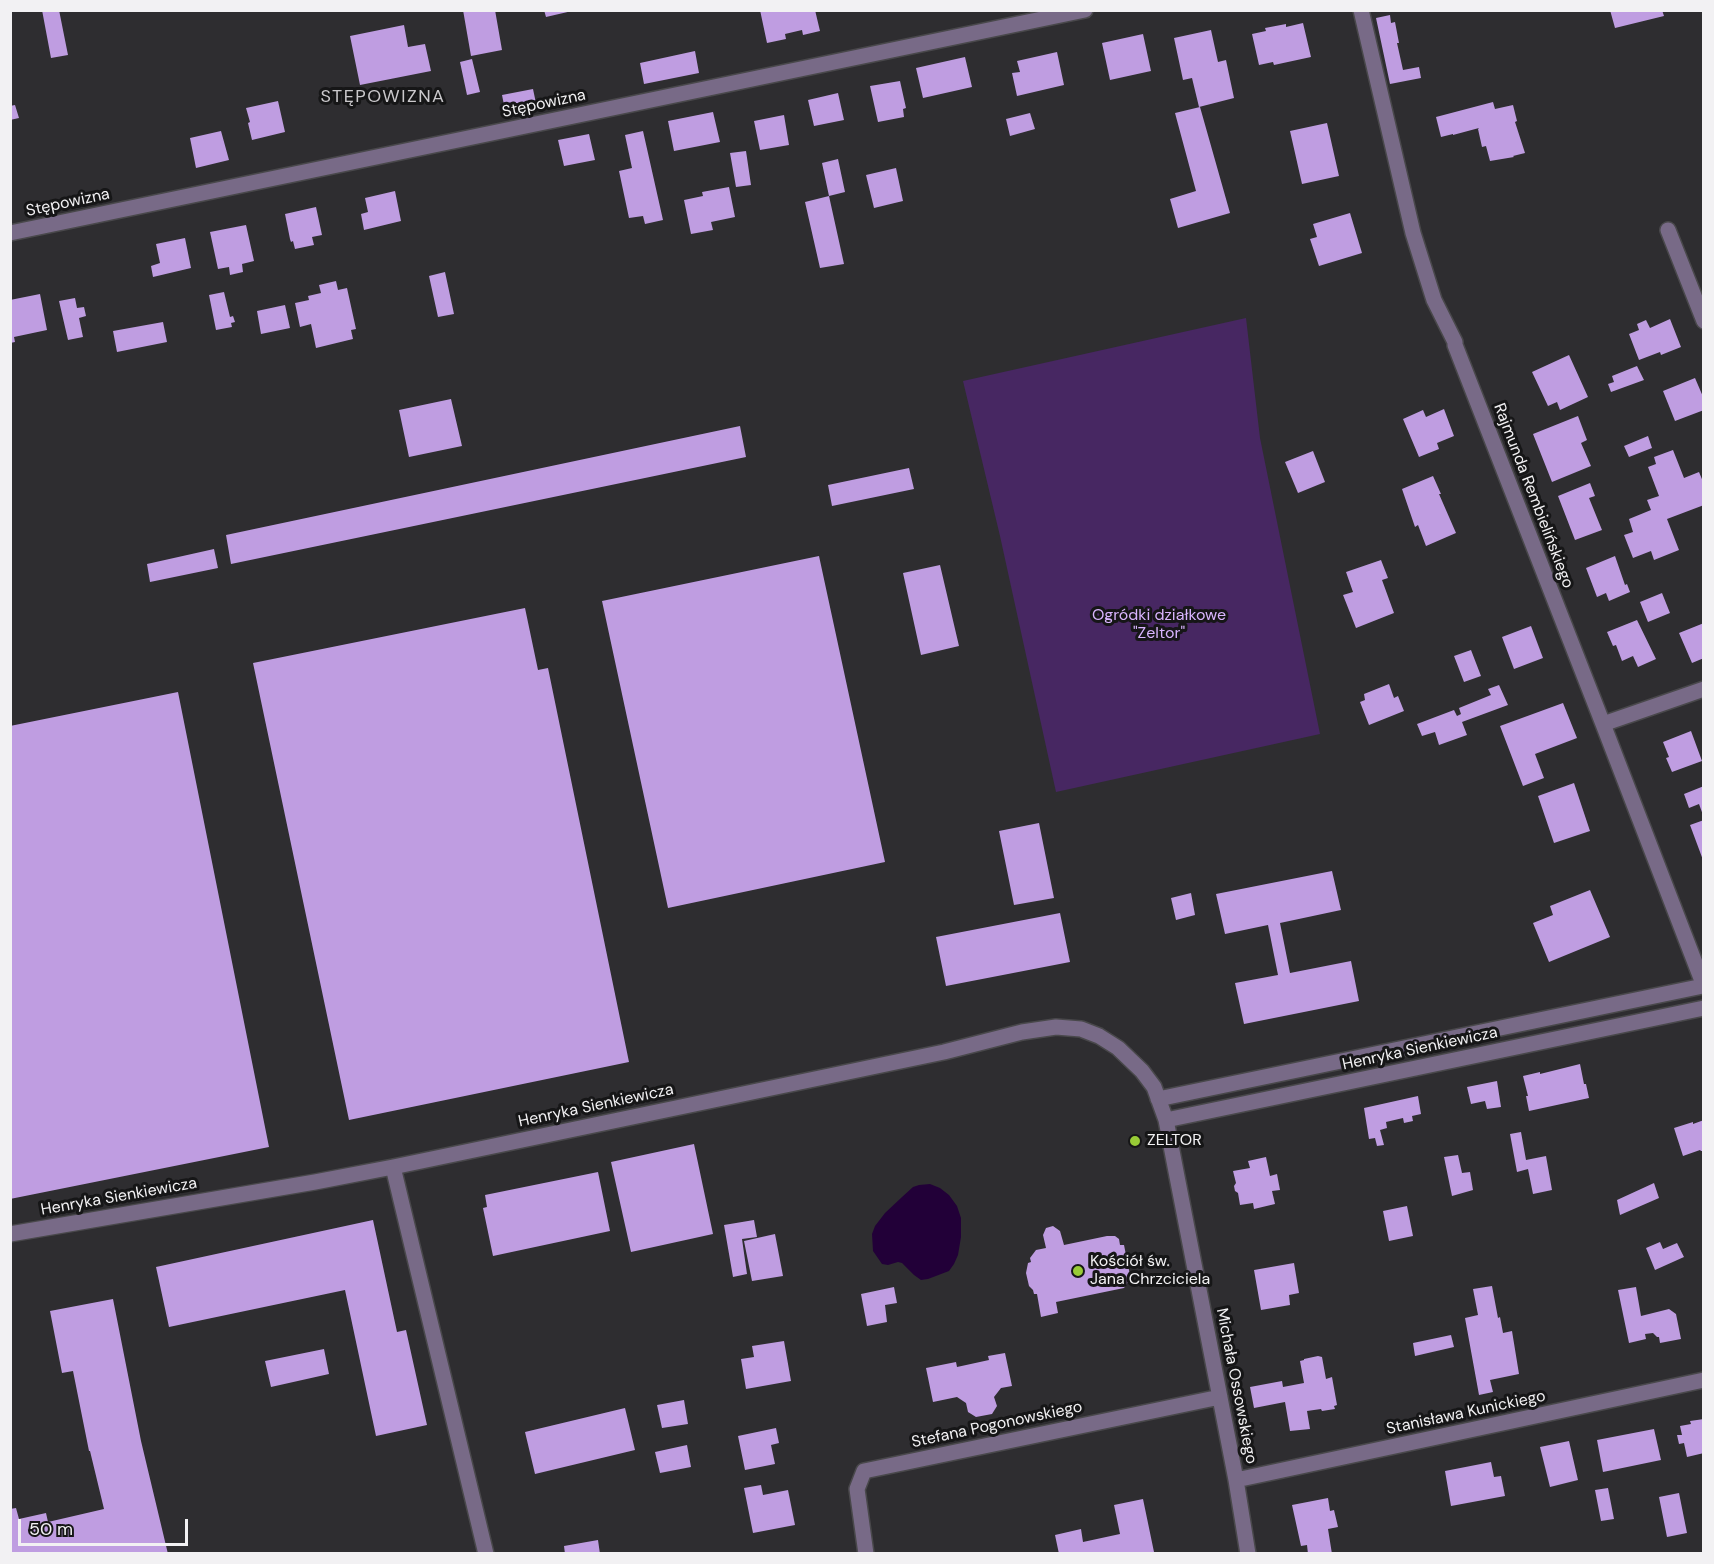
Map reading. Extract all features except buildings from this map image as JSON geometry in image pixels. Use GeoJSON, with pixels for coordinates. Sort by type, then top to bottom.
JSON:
{"type":"FeatureCollection","features":[{"type":"Feature","properties":{"kind":"street","name":"Stępowizna"},"geometry":{"type":"LineString","coordinates":[[10,233],[1085,10]]}},
{"type":"Feature","properties":{"kind":"street","name":"Rajmunda Rembielińskiego"},"geometry":{"type":"LineString","coordinates":[[1361,10],[1413,233],[1434,300],[1455,342],[1703,986]]}},
{"type":"Feature","properties":{"kind":"street"},"geometry":{"type":"LineString","coordinates":[[1668,230],[1704,321]]}},
{"type":"Feature","properties":{"kind":"street"},"geometry":{"type":"LineString","coordinates":[[1604,724],[1704,688]]}},
{"type":"Feature","properties":{"kind":"street","name":"Henryka Sienkiewicza"},"geometry":{"type":"LineString","coordinates":[[1158,1099],[1703,986]]}},
{"type":"Feature","properties":{"kind":"street","name":"Henryka Sienkiewicza"},"geometry":{"type":"LineString","coordinates":[[10,1234],[393,1167],[945,1052],[1022,1032],[1056,1027],[1081,1029],[1099,1036],[1118,1048],[1142,1071],[1154,1087],[1166,1120],[1704,1008]]}},
{"type":"Feature","properties":{"kind":"street","name":"Michała Ossowskiego"},"geometry":{"type":"LineString","coordinates":[[1166,1120],[1236,1480],[1248,1554]]}},
{"type":"Feature","properties":{"kind":"street"},"geometry":{"type":"LineString","coordinates":[[393,1167],[486,1554]]}},
{"type":"Feature","properties":{"kind":"street","name":"Stanisława Kunickiego"},"geometry":{"type":"LineString","coordinates":[[1236,1480],[1704,1380]]}},
{"type":"Feature","properties":{"kind":"street","name":"Stefana Pogonowskiego"},"geometry":{"type":"LineString","coordinates":[[866,1554],[857,1489],[864,1471],[1220,1397]]}},
{"type":"Feature","properties":{"kind":"green space","name":"Ogródki działkowe \"Zeltor\""},"geometry":{"type":"Polygon","coordinates":[[[1246,318],[1260,438],[1320,734],[1056,792],[1000,536],[963,381],[1246,318]]]}},
{"type":"Feature","properties":{"kind":"shaded area"},"geometry":{"type":"Polygon","coordinates":[[[930,1184],[949,1195],[957,1206],[961,1218],[961,1237],[958,1255],[949,1271],[921,1280],[902,1263],[882,1264],[873,1251],[872,1234],[885,1213],[913,1187],[930,1184]]]}},
{"type":"Feature","properties":{"kind":"place","name":"ZELTOR"},"geometry":{"type":"Point","coordinates":[1135,1141]}},
{"type":"Feature","properties":{"kind":"place","name":"Kościół św. Jana Chrzciciela"},"geometry":{"type":"Point","coordinates":[1078,1271]}},
{"type":"Feature","properties":{"kind":"district","name":"STĘPOWIZNA"},"geometry":{"type":"Point","coordinates":[383,97]}}]}
